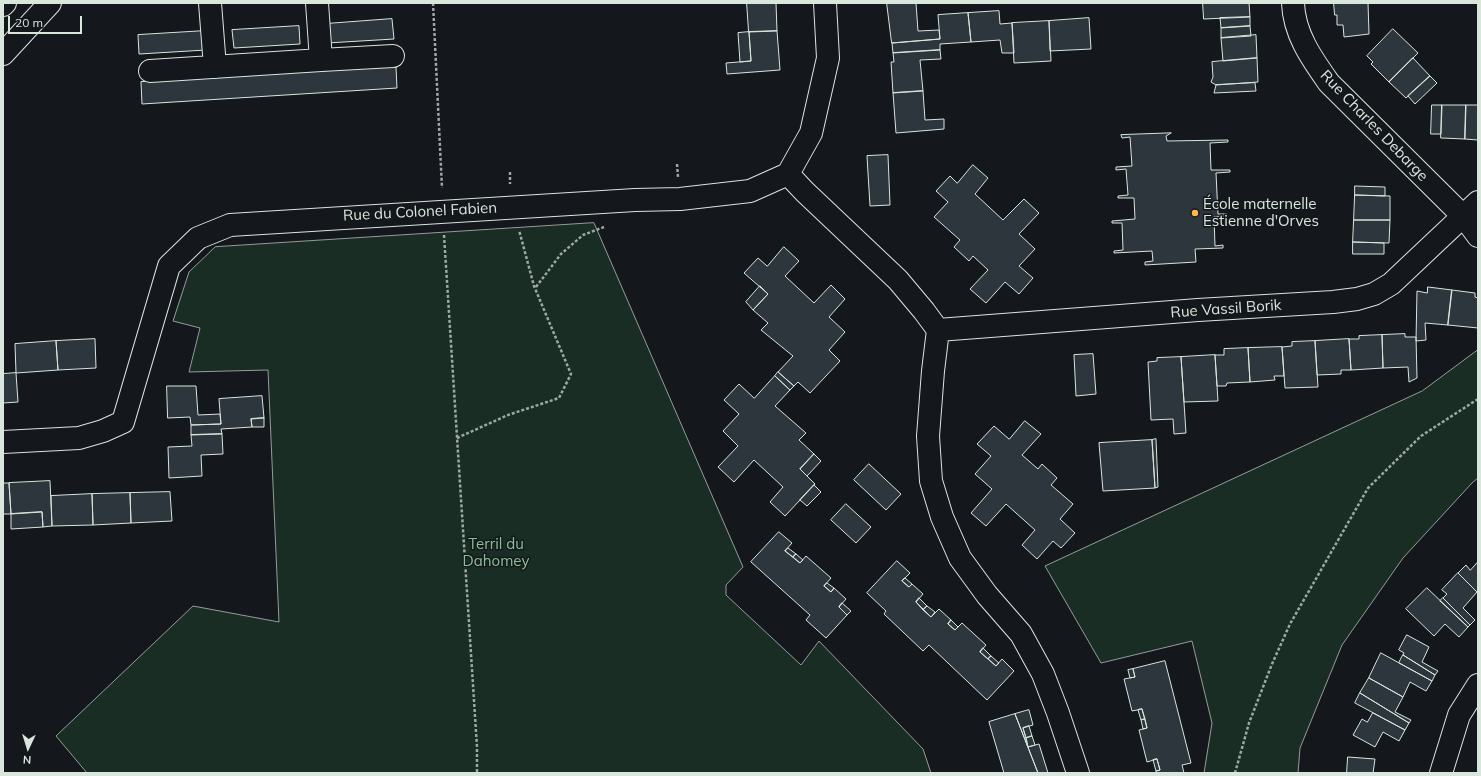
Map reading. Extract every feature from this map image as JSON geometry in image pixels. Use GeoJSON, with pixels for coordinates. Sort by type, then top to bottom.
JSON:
{"type":"FeatureCollection","features":[{"type":"Feature","properties":{"kind":"street"},"geometry":{"type":"LineString","coordinates":[[3,54],[50,3]]}},
{"type":"Feature","properties":{"kind":"street"},"geometry":{"type":"LineString","coordinates":[[210,3],[214,67]]}},
{"type":"Feature","properties":{"kind":"street"},"geometry":{"type":"LineString","coordinates":[[317,3],[321,60]]}},
{"type":"Feature","properties":{"kind":"street"},"geometry":{"type":"LineString","coordinates":[[825,3],[828,58],[811,133],[788,174],[898,280],[938,330],[928,436],[931,481],[942,517],[960,558],[987,595],[1021,634],[1043,674],[1078,773]]}},
{"type":"Feature","properties":{"kind":"street","name":"Rue Charles Debarge"},"geometry":{"type":"LineString","coordinates":[[1292,3],[1301,40],[1329,83],[1471,209],[1478,236]]}},
{"type":"Feature","properties":{"kind":"street"},"geometry":{"type":"LineString","coordinates":[[150,71],[393,56]]}},
{"type":"Feature","properties":{"kind":"street","name":"Rue du Colonel Fabien"},"geometry":{"type":"LineString","coordinates":[[3,442],[79,438],[103,431],[123,422],[169,266],[198,238],[230,225],[443,211],[688,198],[750,191],[788,174]]}},
{"type":"Feature","properties":{"kind":"street","name":"Rue Vassil Borik"},"geometry":{"type":"LineString","coordinates":[[938,330],[1333,302],[1357,299],[1374,294],[1391,284],[1471,209]]}},
{"type":"Feature","properties":{"kind":"street"},"geometry":{"type":"LineString","coordinates":[[1441,773],[1459,715],[1478,685]]}},
{"type":"Feature","properties":{"kind":"path"},"geometry":{"type":"LineString","coordinates":[[433,3],[443,211],[477,747],[477,773]]}},
{"type":"Feature","properties":{"kind":"path"},"geometry":{"type":"LineString","coordinates":[[457,438],[508,415],[559,398],[571,374],[535,288],[512,207]]}},
{"type":"Feature","properties":{"kind":"path"},"geometry":{"type":"LineString","coordinates":[[535,288],[561,254],[583,235],[605,227]]}},
{"type":"Feature","properties":{"kind":"path"},"geometry":{"type":"LineString","coordinates":[[1235,773],[1249,723],[1272,664],[1290,624],[1368,488],[1421,436],[1478,399]]}},
{"type":"Feature","properties":{"kind":"green space","name":"Terril du Dahomey"},"geometry":{"type":"Polygon","coordinates":[[[594,223],[743,567],[726,585],[726,595],[801,665],[819,641],[923,749],[931,773],[87,773],[56,736],[193,606],[279,622],[268,370],[189,372],[200,328],[173,321],[189,272],[215,247],[594,223]]]}},
{"type":"Feature","properties":{"kind":"green space"},"geometry":{"type":"Polygon","coordinates":[[[1478,350],[1478,478],[1403,558],[1342,645],[1300,748],[1298,773],[1204,773],[1212,723],[1192,641],[1101,663],[1045,566],[1422,391],[1478,350]]]}},
{"type":"Feature","properties":{"kind":"building"},"geometry":{"type":"Polygon","coordinates":[[[747,3],[776,3],[777,31],[749,32],[747,3]]]}},
{"type":"Feature","properties":{"kind":"building"},"geometry":{"type":"Polygon","coordinates":[[[887,3],[916,3],[918,31],[939,30],[940,39],[892,43],[887,3]]]}},
{"type":"Feature","properties":{"kind":"building"},"geometry":{"type":"Polygon","coordinates":[[[1203,3],[1249,3],[1250,17],[1204,19],[1203,3]]]}},
{"type":"Feature","properties":{"kind":"building"},"geometry":{"type":"Polygon","coordinates":[[[1334,3],[1368,3],[1369,34],[1344,37],[1343,25],[1337,25],[1337,15],[1335,15],[1334,3]]]}},
{"type":"Feature","properties":{"kind":"building"},"geometry":{"type":"Polygon","coordinates":[[[999,11],[1000,24],[1012,23],[1014,53],[1002,53],[1000,40],[971,42],[968,13],[999,11]]]}},
{"type":"Feature","properties":{"kind":"building"},"geometry":{"type":"Polygon","coordinates":[[[968,13],[971,42],[940,44],[940,50],[893,53],[892,43],[940,39],[938,15],[968,13]]]}},
{"type":"Feature","properties":{"kind":"building"},"geometry":{"type":"Polygon","coordinates":[[[1250,17],[1250,26],[1221,28],[1220,18],[1250,17]]]}},
{"type":"Feature","properties":{"kind":"building"},"geometry":{"type":"Polygon","coordinates":[[[1089,18],[1091,49],[1050,51],[1049,21],[1089,18]]]}},
{"type":"Feature","properties":{"kind":"building"},"geometry":{"type":"Polygon","coordinates":[[[392,19],[394,39],[327,43],[325,24],[392,19]]]}},
{"type":"Feature","properties":{"kind":"building"},"geometry":{"type":"Polygon","coordinates":[[[1049,21],[1051,61],[1014,63],[1012,23],[1049,21]]]}},
{"type":"Feature","properties":{"kind":"building"},"geometry":{"type":"Polygon","coordinates":[[[299,26],[300,44],[234,48],[232,30],[299,26]]]}},
{"type":"Feature","properties":{"kind":"building"},"geometry":{"type":"Polygon","coordinates":[[[1250,26],[1251,36],[1221,38],[1221,28],[1250,26]]]}},
{"type":"Feature","properties":{"kind":"building"},"geometry":{"type":"Polygon","coordinates":[[[1393,29],[1418,53],[1389,82],[1371,64],[1373,62],[1367,56],[1393,29]]]}},
{"type":"Feature","properties":{"kind":"building"},"geometry":{"type":"Polygon","coordinates":[[[205,31],[206,50],[139,54],[138,35],[205,31]]]}},
{"type":"Feature","properties":{"kind":"building"},"geometry":{"type":"Polygon","coordinates":[[[777,31],[780,70],[727,74],[726,63],[751,61],[749,32],[777,31]]]}},
{"type":"Feature","properties":{"kind":"building"},"geometry":{"type":"Polygon","coordinates":[[[749,32],[751,61],[740,62],[738,33],[749,32]]]}},
{"type":"Feature","properties":{"kind":"building"},"geometry":{"type":"Polygon","coordinates":[[[1256,35],[1257,58],[1223,61],[1221,38],[1256,35]]]}},
{"type":"Feature","properties":{"kind":"building"},"geometry":{"type":"Polygon","coordinates":[[[940,50],[941,59],[920,60],[923,91],[893,93],[891,62],[894,62],[893,53],[940,50]]]}},
{"type":"Feature","properties":{"kind":"building"},"geometry":{"type":"Polygon","coordinates":[[[1257,58],[1258,82],[1216,85],[1211,82],[1213,77],[1212,62],[1257,58]]]}},
{"type":"Feature","properties":{"kind":"building"},"geometry":{"type":"Polygon","coordinates":[[[1413,58],[1430,76],[1406,98],[1389,82],[1413,58]]]}},
{"type":"Feature","properties":{"kind":"building"},"geometry":{"type":"Polygon","coordinates":[[[396,67],[397,88],[142,104],[141,82],[396,67]]]}},
{"type":"Feature","properties":{"kind":"building"},"geometry":{"type":"Polygon","coordinates":[[[1430,76],[1437,83],[1415,104],[1408,96],[1430,76]]]}},
{"type":"Feature","properties":{"kind":"building"},"geometry":{"type":"Polygon","coordinates":[[[1255,83],[1256,91],[1214,93],[1216,85],[1255,83]]]}},
{"type":"Feature","properties":{"kind":"building"},"geometry":{"type":"Polygon","coordinates":[[[923,91],[925,120],[944,119],[944,129],[896,133],[893,93],[923,91]]]}},
{"type":"Feature","properties":{"kind":"building"},"geometry":{"type":"Polygon","coordinates":[[[1432,105],[1442,105],[1441,134],[1431,134],[1432,105]]]}},
{"type":"Feature","properties":{"kind":"building"},"geometry":{"type":"Polygon","coordinates":[[[1442,105],[1466,105],[1465,139],[1441,138],[1442,105]]]}},
{"type":"Feature","properties":{"kind":"building"},"geometry":{"type":"Polygon","coordinates":[[[1466,105],[1478,105],[1478,140],[1465,139],[1466,105]]]}},
{"type":"Feature","properties":{"kind":"building"},"geometry":{"type":"Polygon","coordinates":[[[1171,133],[1166,136],[1167,141],[1228,140],[1228,142],[1210,143],[1211,170],[1230,170],[1230,172],[1216,173],[1218,214],[1227,214],[1227,216],[1214,217],[1215,246],[1223,245],[1223,248],[1195,249],[1196,262],[1145,265],[1145,262],[1153,261],[1152,251],[1114,253],[1114,251],[1123,250],[1122,223],[1112,223],[1112,221],[1135,219],[1134,198],[1118,198],[1118,196],[1128,195],[1126,169],[1116,170],[1116,167],[1132,166],[1130,137],[1122,138],[1121,135],[1171,133]]]}},
{"type":"Feature","properties":{"kind":"building"},"geometry":{"type":"Polygon","coordinates":[[[888,155],[890,205],[870,206],[867,156],[888,155]]]}},
{"type":"Feature","properties":{"kind":"building"},"geometry":{"type":"Polygon","coordinates":[[[973,165],[988,178],[975,194],[1003,220],[1024,199],[1039,213],[1019,234],[1035,249],[1019,266],[1033,278],[1019,294],[1005,282],[986,303],[970,289],[988,270],[973,256],[969,261],[954,247],[960,240],[934,217],[948,202],[936,191],[950,176],[957,183],[973,165]]]}},
{"type":"Feature","properties":{"kind":"building"},"geometry":{"type":"Polygon","coordinates":[[[1355,186],[1385,187],[1385,196],[1355,195],[1355,186]]]}},
{"type":"Feature","properties":{"kind":"building"},"geometry":{"type":"Polygon","coordinates":[[[1355,195],[1390,196],[1390,220],[1354,220],[1355,195]]]}},
{"type":"Feature","properties":{"kind":"building"},"geometry":{"type":"Polygon","coordinates":[[[1354,220],[1390,220],[1389,243],[1353,242],[1354,220]]]}},
{"type":"Feature","properties":{"kind":"building"},"geometry":{"type":"Polygon","coordinates":[[[1353,242],[1384,243],[1384,254],[1353,254],[1353,242]]]}},
{"type":"Feature","properties":{"kind":"building"},"geometry":{"type":"Polygon","coordinates":[[[784,247],[799,261],[785,276],[814,303],[831,285],[845,299],[829,317],[845,332],[829,350],[840,361],[810,393],[798,382],[794,386],[778,372],[793,356],[761,330],[768,323],[753,310],[768,294],[744,273],[758,258],[767,266],[784,247]]]}},
{"type":"Feature","properties":{"kind":"building"},"geometry":{"type":"Polygon","coordinates":[[[760,286],[768,294],[753,310],[746,302],[760,286]]]}},
{"type":"Feature","properties":{"kind":"building"},"geometry":{"type":"Polygon","coordinates":[[[1428,287],[1452,290],[1448,325],[1425,323],[1426,340],[1416,341],[1417,291],[1427,293],[1428,287]]]}},
{"type":"Feature","properties":{"kind":"building"},"geometry":{"type":"Polygon","coordinates":[[[1452,290],[1475,293],[1475,297],[1478,298],[1478,328],[1448,325],[1452,290]]]}},
{"type":"Feature","properties":{"kind":"building"},"geometry":{"type":"Polygon","coordinates":[[[1405,334],[1405,337],[1416,337],[1417,378],[1409,382],[1408,367],[1383,368],[1382,335],[1405,334]]]}},
{"type":"Feature","properties":{"kind":"building"},"geometry":{"type":"Polygon","coordinates":[[[1382,335],[1383,368],[1351,370],[1349,339],[1359,339],[1359,336],[1382,335]]]}},
{"type":"Feature","properties":{"kind":"building"},"geometry":{"type":"Polygon","coordinates":[[[95,339],[96,368],[58,370],[56,341],[95,339]]]}},
{"type":"Feature","properties":{"kind":"building"},"geometry":{"type":"Polygon","coordinates":[[[1349,339],[1351,370],[1341,370],[1341,374],[1317,375],[1315,341],[1349,339]]]}},
{"type":"Feature","properties":{"kind":"building"},"geometry":{"type":"Polygon","coordinates":[[[56,341],[58,370],[16,373],[15,344],[56,341]]]}},
{"type":"Feature","properties":{"kind":"building"},"geometry":{"type":"Polygon","coordinates":[[[1315,341],[1318,387],[1285,388],[1282,347],[1292,346],[1292,342],[1315,341]]]}},
{"type":"Feature","properties":{"kind":"building"},"geometry":{"type":"Polygon","coordinates":[[[1282,347],[1284,376],[1274,376],[1275,380],[1250,382],[1248,348],[1282,347]]]}},
{"type":"Feature","properties":{"kind":"building"},"geometry":{"type":"Polygon","coordinates":[[[1248,348],[1250,382],[1227,383],[1226,386],[1217,386],[1215,355],[1224,355],[1224,349],[1248,348]]]}},
{"type":"Feature","properties":{"kind":"building"},"geometry":{"type":"Polygon","coordinates":[[[1093,354],[1096,394],[1076,396],[1074,355],[1093,354]]]}},
{"type":"Feature","properties":{"kind":"building"},"geometry":{"type":"Polygon","coordinates":[[[1215,355],[1218,401],[1184,402],[1181,357],[1215,355]]]}},
{"type":"Feature","properties":{"kind":"building"},"geometry":{"type":"Polygon","coordinates":[[[1181,357],[1186,433],[1174,434],[1173,419],[1151,420],[1148,362],[1157,361],[1157,358],[1181,357]]]}},
{"type":"Feature","properties":{"kind":"building"},"geometry":{"type":"Polygon","coordinates":[[[778,372],[794,386],[790,390],[775,376],[778,372]]]}},
{"type":"Feature","properties":{"kind":"building"},"geometry":{"type":"Polygon","coordinates":[[[16,373],[18,402],[3,403],[3,374],[16,373]]]}},
{"type":"Feature","properties":{"kind":"building"},"geometry":{"type":"Polygon","coordinates":[[[775,376],[790,390],[775,406],[806,433],[799,440],[814,454],[800,469],[815,484],[785,516],[770,502],[783,487],[754,460],[734,482],[718,467],[738,446],[723,431],[739,414],[724,400],[739,384],[754,398],[775,376]]]}},
{"type":"Feature","properties":{"kind":"building"},"geometry":{"type":"Polygon","coordinates":[[[167,386],[196,386],[198,415],[220,414],[221,424],[191,425],[190,417],[168,418],[167,386]]]}},
{"type":"Feature","properties":{"kind":"building"},"geometry":{"type":"Polygon","coordinates":[[[262,396],[264,418],[251,419],[252,427],[221,429],[222,434],[191,435],[191,425],[221,424],[219,399],[262,396]]]}},
{"type":"Feature","properties":{"kind":"building"},"geometry":{"type":"Polygon","coordinates":[[[264,418],[264,427],[252,427],[251,419],[264,418]]]}},
{"type":"Feature","properties":{"kind":"building"},"geometry":{"type":"Polygon","coordinates":[[[1025,421],[1041,434],[1022,455],[1038,469],[1042,464],[1057,478],[1051,485],[1073,504],[1060,519],[1075,533],[1061,548],[1053,541],[1037,559],[1022,545],[1035,530],[1006,504],[986,526],[971,513],[992,489],[975,474],[991,456],[977,444],[994,426],[1009,439],[1025,421]]]}},
{"type":"Feature","properties":{"kind":"building"},"geometry":{"type":"Polygon","coordinates":[[[222,434],[223,454],[201,455],[202,476],[169,478],[168,447],[192,446],[191,435],[222,434]]]}},
{"type":"Feature","properties":{"kind":"building"},"geometry":{"type":"Polygon","coordinates":[[[1156,439],[1158,487],[1155,488],[1152,440],[1156,439]]]}},
{"type":"Feature","properties":{"kind":"building"},"geometry":{"type":"Polygon","coordinates":[[[1152,440],[1155,488],[1103,491],[1099,443],[1152,440]]]}},
{"type":"Feature","properties":{"kind":"building"},"geometry":{"type":"Polygon","coordinates":[[[814,454],[821,461],[807,476],[800,469],[814,454]]]}},
{"type":"Feature","properties":{"kind":"building"},"geometry":{"type":"Polygon","coordinates":[[[869,464],[901,494],[886,510],[854,480],[869,464]]]}},
{"type":"Feature","properties":{"kind":"building"},"geometry":{"type":"Polygon","coordinates":[[[50,481],[52,526],[43,527],[42,512],[11,514],[9,483],[50,481]]]}},
{"type":"Feature","properties":{"kind":"building"},"geometry":{"type":"Polygon","coordinates":[[[3,483],[9,483],[11,514],[3,514],[3,483]]]}},
{"type":"Feature","properties":{"kind":"building"},"geometry":{"type":"Polygon","coordinates":[[[814,485],[821,492],[807,506],[800,500],[814,485]]]}},
{"type":"Feature","properties":{"kind":"building"},"geometry":{"type":"Polygon","coordinates":[[[170,492],[172,521],[131,523],[130,493],[170,492]]]}},
{"type":"Feature","properties":{"kind":"building"},"geometry":{"type":"Polygon","coordinates":[[[130,493],[131,523],[93,525],[92,494],[130,493]]]}},
{"type":"Feature","properties":{"kind":"building"},"geometry":{"type":"Polygon","coordinates":[[[92,494],[93,525],[52,526],[51,496],[92,494]]]}},
{"type":"Feature","properties":{"kind":"building"},"geometry":{"type":"Polygon","coordinates":[[[846,504],[871,527],[856,543],[831,520],[846,504]]]}},
{"type":"Feature","properties":{"kind":"building"},"geometry":{"type":"Polygon","coordinates":[[[42,512],[43,527],[11,529],[11,514],[42,512]]]}},
{"type":"Feature","properties":{"kind":"building"},"geometry":{"type":"Polygon","coordinates":[[[779,532],[792,543],[785,551],[800,563],[806,556],[831,578],[824,586],[831,592],[834,588],[846,599],[839,607],[847,615],[826,638],[806,620],[810,615],[751,562],[779,532]]]}},
{"type":"Feature","properties":{"kind":"building"},"geometry":{"type":"Polygon","coordinates":[[[788,548],[796,554],[793,557],[785,551],[788,548]]]}},
{"type":"Feature","properties":{"kind":"building"},"geometry":{"type":"Polygon","coordinates":[[[796,554],[803,560],[800,563],[793,557],[796,554]]]}},
{"type":"Feature","properties":{"kind":"building"},"geometry":{"type":"Polygon","coordinates":[[[897,561],[910,573],[902,581],[909,587],[912,584],[923,594],[916,602],[931,617],[939,609],[951,620],[948,624],[955,630],[962,623],[986,645],[980,652],[996,666],[1002,659],[1014,671],[987,700],[929,645],[923,651],[884,614],[886,611],[867,593],[897,561]]]}},
{"type":"Feature","properties":{"kind":"building"},"geometry":{"type":"Polygon","coordinates":[[[1478,562],[1477,592],[1458,573],[1466,565],[1470,570],[1478,562]]]}},
{"type":"Feature","properties":{"kind":"building"},"geometry":{"type":"Polygon","coordinates":[[[1458,573],[1477,592],[1463,608],[1475,620],[1470,625],[1443,598],[1447,594],[1442,590],[1458,573]]]}},
{"type":"Feature","properties":{"kind":"building"},"geometry":{"type":"Polygon","coordinates":[[[905,578],[912,584],[909,587],[902,581],[905,578]]]}},
{"type":"Feature","properties":{"kind":"building"},"geometry":{"type":"Polygon","coordinates":[[[827,583],[834,588],[831,592],[824,586],[827,583]]]}},
{"type":"Feature","properties":{"kind":"building"},"geometry":{"type":"Polygon","coordinates":[[[1427,588],[1468,627],[1459,637],[1445,624],[1434,636],[1406,609],[1427,588]]]}},
{"type":"Feature","properties":{"kind":"building"},"geometry":{"type":"Polygon","coordinates":[[[919,598],[927,606],[923,610],[916,602],[919,598]]]}},
{"type":"Feature","properties":{"kind":"building"},"geometry":{"type":"Polygon","coordinates":[[[1443,598],[1470,625],[1468,627],[1440,601],[1443,598]]]}},
{"type":"Feature","properties":{"kind":"building"},"geometry":{"type":"Polygon","coordinates":[[[842,603],[851,611],[847,615],[839,607],[842,603]]]}},
{"type":"Feature","properties":{"kind":"building"},"geometry":{"type":"Polygon","coordinates":[[[927,606],[935,612],[931,617],[923,610],[927,606]]]}},
{"type":"Feature","properties":{"kind":"building"},"geometry":{"type":"Polygon","coordinates":[[[951,620],[958,627],[955,630],[948,624],[951,620]]]}},
{"type":"Feature","properties":{"kind":"building"},"geometry":{"type":"Polygon","coordinates":[[[1407,635],[1429,647],[1422,662],[1438,671],[1435,675],[1403,655],[1404,653],[1399,650],[1407,635]]]}},
{"type":"Feature","properties":{"kind":"building"},"geometry":{"type":"Polygon","coordinates":[[[983,648],[991,656],[988,659],[980,652],[983,648]]]}},
{"type":"Feature","properties":{"kind":"building"},"geometry":{"type":"Polygon","coordinates":[[[1381,653],[1432,681],[1426,691],[1410,682],[1403,697],[1369,678],[1381,653]]]}},
{"type":"Feature","properties":{"kind":"building"},"geometry":{"type":"Polygon","coordinates":[[[1403,655],[1435,675],[1432,681],[1399,663],[1403,655]]]}},
{"type":"Feature","properties":{"kind":"building"},"geometry":{"type":"Polygon","coordinates":[[[991,656],[999,663],[996,666],[988,659],[991,656]]]}},
{"type":"Feature","properties":{"kind":"building"},"geometry":{"type":"Polygon","coordinates":[[[1165,661],[1191,763],[1182,765],[1184,773],[1156,773],[1156,771],[1160,770],[1157,759],[1147,762],[1139,730],[1147,728],[1142,709],[1132,711],[1124,679],[1135,677],[1133,669],[1165,661]]]}},
{"type":"Feature","properties":{"kind":"building"},"geometry":{"type":"Polygon","coordinates":[[[1133,669],[1135,677],[1130,678],[1128,670],[1133,669]]]}},
{"type":"Feature","properties":{"kind":"building"},"geometry":{"type":"Polygon","coordinates":[[[1369,678],[1403,697],[1395,712],[1411,720],[1409,723],[1360,693],[1369,678]]]}},
{"type":"Feature","properties":{"kind":"building"},"geometry":{"type":"Polygon","coordinates":[[[1360,693],[1409,723],[1405,730],[1355,703],[1360,693]]]}},
{"type":"Feature","properties":{"kind":"building"},"geometry":{"type":"Polygon","coordinates":[[[1142,709],[1145,719],[1141,720],[1138,710],[1142,709]]]}},
{"type":"Feature","properties":{"kind":"building"},"geometry":{"type":"Polygon","coordinates":[[[1029,710],[1033,725],[1023,728],[1028,747],[1039,744],[1048,773],[1038,773],[1015,714],[1029,710]]]}},
{"type":"Feature","properties":{"kind":"building"},"geometry":{"type":"Polygon","coordinates":[[[1373,713],[1405,730],[1399,741],[1383,732],[1375,747],[1353,735],[1362,719],[1367,722],[1373,713]]]}},
{"type":"Feature","properties":{"kind":"building"},"geometry":{"type":"Polygon","coordinates":[[[1015,714],[1038,773],[1004,773],[989,722],[1015,714]]]}},
{"type":"Feature","properties":{"kind":"building"},"geometry":{"type":"Polygon","coordinates":[[[1145,719],[1147,728],[1143,729],[1141,720],[1145,719]]]}},
{"type":"Feature","properties":{"kind":"building"},"geometry":{"type":"Polygon","coordinates":[[[1029,726],[1032,736],[1026,738],[1023,728],[1029,726]]]}},
{"type":"Feature","properties":{"kind":"building"},"geometry":{"type":"Polygon","coordinates":[[[1032,736],[1035,745],[1028,747],[1026,738],[1032,736]]]}},
{"type":"Feature","properties":{"kind":"building"},"geometry":{"type":"Polygon","coordinates":[[[1348,757],[1375,759],[1373,773],[1347,773],[1348,757]]]}},
{"type":"Feature","properties":{"kind":"building"},"geometry":{"type":"Polygon","coordinates":[[[1157,759],[1160,770],[1156,771],[1153,760],[1157,759]]]}},
{"type":"Feature","properties":{"kind":"place","name":"École maternelle Estienne d'Orves"},"geometry":{"type":"Point","coordinates":[1195,213]}}]}
